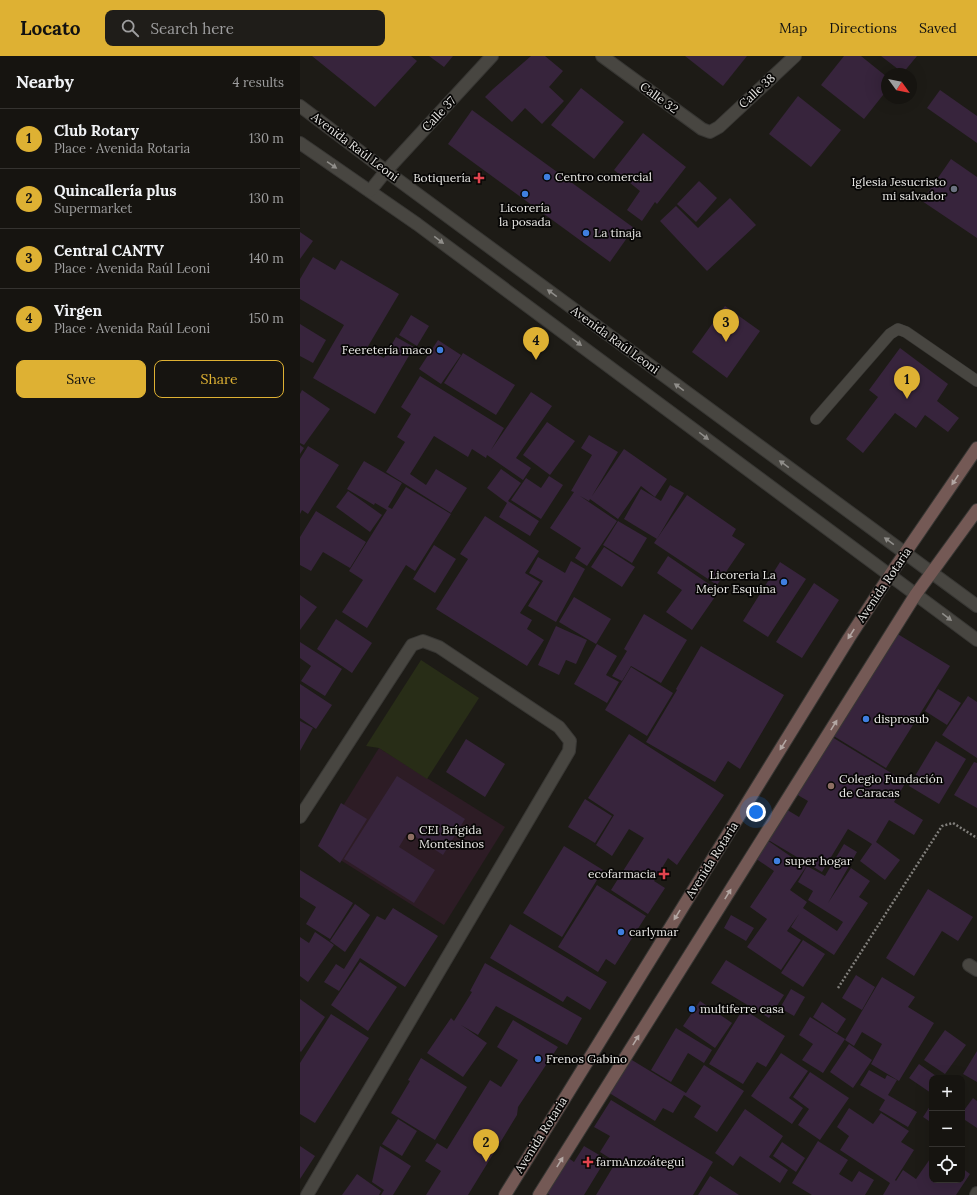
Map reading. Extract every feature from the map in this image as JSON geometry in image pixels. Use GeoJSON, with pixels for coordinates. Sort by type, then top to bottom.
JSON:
{"type":"FeatureCollection","features":[{"type":"Feature","properties":{"kind":"street","name":"Calle 37"},"geometry":{"type":"LineString","coordinates":[[370,191],[386,171],[492,56]]}},
{"type":"Feature","properties":{"kind":"street","name":"Calle 32"},"geometry":{"type":"LineString","coordinates":[[602,56],[702,129],[710,132],[719,127]]}},
{"type":"Feature","properties":{"kind":"street","name":"Calle 38"},"geometry":{"type":"LineString","coordinates":[[719,127],[795,56]]}},
{"type":"Feature","properties":{"kind":"street","name":"Avenida Raúl Leoni"},"geometry":{"type":"LineString","coordinates":[[300,106],[977,606]]}},
{"type":"Feature","properties":{"kind":"street","name":"Avenida Raúl Leoni"},"geometry":{"type":"LineString","coordinates":[[300,143],[430,233],[977,640]]}},
{"type":"Feature","properties":{"kind":"street","name":"Avenida Rotaria"},"geometry":{"type":"LineString","coordinates":[[504,1195],[849,638],[977,448]]}},
{"type":"Feature","properties":{"kind":"street"},"geometry":{"type":"LineString","coordinates":[[539,1195],[916,594],[977,510]]}},
{"type":"Feature","properties":{"kind":"street"},"geometry":{"type":"LineString","coordinates":[[300,817],[412,645],[423,640],[439,647],[559,727],[570,741],[569,751],[307,1195]]}},
{"type":"Feature","properties":{"kind":"lane"},"geometry":{"type":"LineString","coordinates":[[816,419],[890,334],[898,329],[906,332],[977,381]]}},
{"type":"Feature","properties":{"kind":"path"},"geometry":{"type":"LineString","coordinates":[[838,988],[942,826],[953,823],[977,838]]}},
{"type":"Feature","properties":{"kind":"shaded area","name":"CEI Brígida Montesinos"},"geometry":{"type":"Polygon","coordinates":[[[379,748],[505,827],[444,925],[318,846],[379,748]]]}},
{"type":"Feature","properties":{"kind":"green space"},"geometry":{"type":"Polygon","coordinates":[[[421,660],[479,698],[427,779],[379,748],[366,746],[421,660]]]}},
{"type":"Feature","properties":{"kind":"building"},"geometry":{"type":"Polygon","coordinates":[[[312,56],[411,56],[417,61],[375,107],[312,56]]]}},
{"type":"Feature","properties":{"kind":"building"},"geometry":{"type":"Polygon","coordinates":[[[429,56],[453,56],[444,67],[429,56]]]}},
{"type":"Feature","properties":{"kind":"building"},"geometry":{"type":"Polygon","coordinates":[[[531,56],[545,56],[563,71],[549,87],[564,101],[542,124],[525,108],[512,122],[485,97],[531,56]]]}},
{"type":"Feature","properties":{"kind":"building"},"geometry":{"type":"Polygon","coordinates":[[[685,56],[747,56],[723,86],[685,56]]]}},
{"type":"Feature","properties":{"kind":"building"},"geometry":{"type":"Polygon","coordinates":[[[844,56],[861,56],[881,72],[881,98],[864,119],[821,85],[844,56]]]}},
{"type":"Feature","properties":{"kind":"building"},"geometry":{"type":"Polygon","coordinates":[[[881,56],[917,56],[907,68],[897,68],[881,56]]]}},
{"type":"Feature","properties":{"kind":"building"},"geometry":{"type":"Polygon","coordinates":[[[581,88],[624,122],[594,159],[551,125],[581,88]]]}},
{"type":"Feature","properties":{"kind":"building"},"geometry":{"type":"Polygon","coordinates":[[[940,90],[977,116],[977,143],[927,108],[940,90]]]}},
{"type":"Feature","properties":{"kind":"building"},"geometry":{"type":"Polygon","coordinates":[[[798,96],[841,130],[811,167],[769,134],[798,96]]]}},
{"type":"Feature","properties":{"kind":"building"},"geometry":{"type":"Polygon","coordinates":[[[472,110],[634,228],[610,262],[448,144],[472,110]]]}},
{"type":"Feature","properties":{"kind":"building"},"geometry":{"type":"Polygon","coordinates":[[[643,133],[686,167],[657,204],[655,202],[642,221],[627,210],[640,191],[614,170],[643,133]]]}},
{"type":"Feature","properties":{"kind":"building","name":"Iglesia Jesucristo mi salvador"},"geometry":{"type":"Polygon","coordinates":[[[951,159],[977,177],[977,238],[922,201],[951,159]]]}},
{"type":"Feature","properties":{"kind":"building"},"geometry":{"type":"Polygon","coordinates":[[[699,181],[717,198],[696,222],[677,204],[699,181]]]}},
{"type":"Feature","properties":{"kind":"building"},"geometry":{"type":"Polygon","coordinates":[[[730,198],[756,225],[707,271],[660,221],[676,206],[698,228],[730,198]]]}},
{"type":"Feature","properties":{"kind":"building"},"geometry":{"type":"Polygon","coordinates":[[[300,232],[313,241],[300,259],[300,232]]]}},
{"type":"Feature","properties":{"kind":"building"},"geometry":{"type":"Polygon","coordinates":[[[313,257],[335,270],[341,260],[399,294],[367,348],[384,358],[396,337],[414,347],[375,414],[313,378],[344,325],[300,299],[300,279],[313,257]]]}},
{"type":"Feature","properties":{"kind":"building"},"geometry":{"type":"Polygon","coordinates":[[[725,306],[760,331],[727,378],[692,352],[725,306]]]}},
{"type":"Feature","properties":{"kind":"building"},"geometry":{"type":"Polygon","coordinates":[[[411,315],[429,326],[417,346],[399,335],[411,315]]]}},
{"type":"Feature","properties":{"kind":"building"},"geometry":{"type":"Polygon","coordinates":[[[300,324],[326,340],[313,363],[300,356],[300,324]]]}},
{"type":"Feature","properties":{"kind":"building"},"geometry":{"type":"Polygon","coordinates":[[[438,340],[461,355],[441,384],[419,369],[438,340]]]}},
{"type":"Feature","properties":{"kind":"building"},"geometry":{"type":"Polygon","coordinates":[[[900,348],[948,384],[937,401],[959,418],[948,432],[925,415],[916,428],[895,413],[863,453],[846,439],[878,397],[869,390],[900,348]]]}},
{"type":"Feature","properties":{"kind":"building"},"geometry":{"type":"Polygon","coordinates":[[[463,353],[515,385],[496,415],[444,383],[463,353]]]}},
{"type":"Feature","properties":{"kind":"building"},"geometry":{"type":"Polygon","coordinates":[[[420,376],[504,428],[491,450],[531,392],[552,406],[516,458],[531,468],[523,480],[487,455],[486,458],[472,449],[468,457],[434,436],[410,474],[426,485],[436,469],[467,488],[451,513],[386,472],[405,442],[397,437],[411,414],[401,407],[420,376]]]}},
{"type":"Feature","properties":{"kind":"building"},"geometry":{"type":"Polygon","coordinates":[[[302,390],[330,409],[304,445],[300,443],[300,394],[302,390]]]}},
{"type":"Feature","properties":{"kind":"building"},"geometry":{"type":"Polygon","coordinates":[[[547,422],[575,441],[550,475],[523,455],[547,422]]]}},
{"type":"Feature","properties":{"kind":"building"},"geometry":{"type":"Polygon","coordinates":[[[589,435],[618,452],[592,496],[624,449],[667,479],[655,497],[641,486],[618,519],[590,499],[589,501],[580,496],[617,521],[587,566],[575,558],[581,548],[550,528],[574,492],[571,491],[592,455],[581,448],[589,435]]]}},
{"type":"Feature","properties":{"kind":"building"},"geometry":{"type":"Polygon","coordinates":[[[300,445],[304,448],[300,454],[300,445]]]}},
{"type":"Feature","properties":{"kind":"building"},"geometry":{"type":"Polygon","coordinates":[[[308,446],[339,465],[308,514],[302,510],[300,514],[300,459],[308,446]]]}},
{"type":"Feature","properties":{"kind":"building"},"geometry":{"type":"Polygon","coordinates":[[[364,461],[402,483],[388,507],[392,509],[406,487],[451,514],[415,571],[406,565],[367,628],[342,612],[363,580],[349,571],[387,510],[375,503],[374,505],[347,489],[364,461]]]}},
{"type":"Feature","properties":{"kind":"building"},"geometry":{"type":"Polygon","coordinates":[[[501,469],[521,483],[508,501],[539,521],[530,536],[499,517],[507,503],[487,488],[501,469]]]}},
{"type":"Feature","properties":{"kind":"building"},"geometry":{"type":"Polygon","coordinates":[[[549,476],[563,485],[541,519],[511,500],[526,478],[541,488],[549,476]]]}},
{"type":"Feature","properties":{"kind":"building"},"geometry":{"type":"Polygon","coordinates":[[[670,485],[684,493],[657,539],[624,519],[641,489],[661,501],[670,485]]]}},
{"type":"Feature","properties":{"kind":"building"},"geometry":{"type":"Polygon","coordinates":[[[348,491],[382,515],[370,532],[336,507],[348,491]]]}},
{"type":"Feature","properties":{"kind":"building"},"geometry":{"type":"Polygon","coordinates":[[[687,495],[736,529],[732,536],[745,544],[717,585],[654,543],[687,495]]]}},
{"type":"Feature","properties":{"kind":"building"},"geometry":{"type":"Polygon","coordinates":[[[316,511],[366,542],[350,568],[323,552],[311,571],[300,565],[300,537],[316,511]]]}},
{"type":"Feature","properties":{"kind":"building"},"geometry":{"type":"Polygon","coordinates":[[[485,516],[539,551],[525,573],[540,582],[520,613],[532,620],[527,629],[544,640],[527,666],[436,609],[468,559],[460,554],[485,516]]]}},
{"type":"Feature","properties":{"kind":"building"},"geometry":{"type":"Polygon","coordinates":[[[618,521],[647,538],[632,563],[603,545],[618,521]]]}},
{"type":"Feature","properties":{"kind":"building"},"geometry":{"type":"Polygon","coordinates":[[[434,545],[456,559],[435,593],[413,579],[434,545]]]}},
{"type":"Feature","properties":{"kind":"building"},"geometry":{"type":"Polygon","coordinates":[[[604,547],[635,567],[622,587],[591,567],[604,547]]]}},
{"type":"Feature","properties":{"kind":"building"},"geometry":{"type":"Polygon","coordinates":[[[668,556],[719,591],[692,630],[666,612],[682,590],[657,573],[668,556]]]}},
{"type":"Feature","properties":{"kind":"building"},"geometry":{"type":"Polygon","coordinates":[[[538,557],[565,573],[571,561],[585,569],[556,622],[528,606],[543,581],[529,573],[538,557]]]}},
{"type":"Feature","properties":{"kind":"building"},"geometry":{"type":"Polygon","coordinates":[[[780,562],[806,579],[768,637],[743,621],[780,562]]]}},
{"type":"Feature","properties":{"kind":"building"},"geometry":{"type":"Polygon","coordinates":[[[814,583],[839,600],[802,658],[776,642],[814,583]]]}},
{"type":"Feature","properties":{"kind":"building"},"geometry":{"type":"Polygon","coordinates":[[[300,595],[317,607],[300,630],[300,595]]]}},
{"type":"Feature","properties":{"kind":"building"},"geometry":{"type":"Polygon","coordinates":[[[574,597],[611,619],[596,644],[559,622],[574,597]]]}},
{"type":"Feature","properties":{"kind":"building"},"geometry":{"type":"Polygon","coordinates":[[[644,614],[687,640],[661,683],[631,666],[622,681],[612,676],[627,651],[624,649],[644,614]]]}},
{"type":"Feature","properties":{"kind":"building"},"geometry":{"type":"Polygon","coordinates":[[[336,619],[372,643],[352,673],[317,649],[336,619]]]}},
{"type":"Feature","properties":{"kind":"building"},"geometry":{"type":"Polygon","coordinates":[[[556,626],[587,640],[576,664],[566,660],[559,675],[538,665],[556,626]]]}},
{"type":"Feature","properties":{"kind":"building"},"geometry":{"type":"Polygon","coordinates":[[[896,633],[950,666],[886,768],[832,735],[896,633]]]}},
{"type":"Feature","properties":{"kind":"building"},"geometry":{"type":"Polygon","coordinates":[[[300,642],[342,669],[325,696],[301,681],[311,666],[300,658],[300,642]]]}},
{"type":"Feature","properties":{"kind":"building"},"geometry":{"type":"Polygon","coordinates":[[[597,644],[617,656],[606,675],[619,682],[607,703],[574,684],[597,644]]]}},
{"type":"Feature","properties":{"kind":"building"},"geometry":{"type":"Polygon","coordinates":[[[701,646],[784,695],[740,769],[728,761],[715,782],[646,742],[701,646]]]}},
{"type":"Feature","properties":{"kind":"building"},"geometry":{"type":"Polygon","coordinates":[[[631,667],[673,693],[647,736],[605,710],[631,667]]]}},
{"type":"Feature","properties":{"kind":"building"},"geometry":{"type":"Polygon","coordinates":[[[300,684],[332,705],[316,729],[300,718],[300,684]]]}},
{"type":"Feature","properties":{"kind":"building"},"geometry":{"type":"Polygon","coordinates":[[[938,689],[961,703],[947,725],[925,711],[938,689]]]}},
{"type":"Feature","properties":{"kind":"building"},"geometry":{"type":"Polygon","coordinates":[[[968,696],[977,702],[977,758],[942,735],[968,696]]]}},
{"type":"Feature","properties":{"kind":"building"},"geometry":{"type":"Polygon","coordinates":[[[300,721],[313,728],[300,751],[300,721]]]}},
{"type":"Feature","properties":{"kind":"building"},"geometry":{"type":"Polygon","coordinates":[[[629,734],[724,795],[677,865],[668,858],[654,881],[665,888],[648,914],[611,890],[644,838],[629,829],[612,856],[596,845],[614,815],[588,798],[629,734]]]}},
{"type":"Feature","properties":{"kind":"building"},"geometry":{"type":"Polygon","coordinates":[[[832,737],[906,782],[894,802],[923,820],[914,835],[889,820],[876,842],[900,860],[885,880],[860,861],[872,844],[848,829],[822,872],[765,838],[784,808],[799,817],[808,801],[796,794],[832,737]]]}},
{"type":"Feature","properties":{"kind":"building"},"geometry":{"type":"Polygon","coordinates":[[[466,739],[505,764],[485,797],[446,772],[466,739]]]}},
{"type":"Feature","properties":{"kind":"building"},"geometry":{"type":"Polygon","coordinates":[[[936,741],[966,759],[939,804],[909,786],[936,741]]]}},
{"type":"Feature","properties":{"kind":"building"},"geometry":{"type":"Polygon","coordinates":[[[974,762],[977,763],[977,808],[954,795],[974,762]]]}},
{"type":"Feature","properties":{"kind":"building"},"geometry":{"type":"Polygon","coordinates":[[[397,776],[465,819],[443,855],[408,832],[399,847],[435,870],[414,903],[344,859],[397,776]]]}},
{"type":"Feature","properties":{"kind":"building"},"geometry":{"type":"Polygon","coordinates":[[[585,799],[612,816],[595,843],[568,827],[585,799]]]}},
{"type":"Feature","properties":{"kind":"building"},"geometry":{"type":"Polygon","coordinates":[[[341,803],[367,819],[340,863],[318,846],[341,803]]]}},
{"type":"Feature","properties":{"kind":"building"},"geometry":{"type":"Polygon","coordinates":[[[767,840],[806,867],[790,890],[807,902],[803,908],[837,931],[843,922],[808,900],[813,891],[798,882],[807,866],[825,876],[844,844],[857,852],[828,903],[851,868],[870,881],[859,897],[868,903],[834,955],[791,927],[799,914],[787,931],[801,940],[781,970],[747,947],[767,919],[750,907],[774,871],[755,858],[767,840]]]}},
{"type":"Feature","properties":{"kind":"building"},"geometry":{"type":"Polygon","coordinates":[[[564,846],[603,870],[562,937],[523,913],[564,846]]]}},
{"type":"Feature","properties":{"kind":"building"},"geometry":{"type":"Polygon","coordinates":[[[300,870],[353,903],[330,939],[306,924],[316,907],[300,897],[300,870]]]}},
{"type":"Feature","properties":{"kind":"building"},"geometry":{"type":"Polygon","coordinates":[[[597,885],[646,916],[615,965],[606,959],[598,972],[558,947],[597,885]]]}},
{"type":"Feature","properties":{"kind":"building"},"geometry":{"type":"Polygon","coordinates":[[[928,889],[973,917],[958,941],[942,931],[914,976],[886,958],[928,889]]]}},
{"type":"Feature","properties":{"kind":"building"},"geometry":{"type":"Polygon","coordinates":[[[355,904],[370,915],[345,952],[330,941],[355,904]]]}},
{"type":"Feature","properties":{"kind":"building"},"geometry":{"type":"Polygon","coordinates":[[[393,908],[438,936],[405,987],[360,958],[339,991],[324,982],[336,964],[344,969],[377,916],[385,920],[393,908]]]}},
{"type":"Feature","properties":{"kind":"building"},"geometry":{"type":"Polygon","coordinates":[[[731,915],[754,928],[746,941],[724,928],[731,915]]]}},
{"type":"Feature","properties":{"kind":"building"},"geometry":{"type":"Polygon","coordinates":[[[510,924],[607,982],[590,1010],[567,996],[563,1002],[490,958],[510,924]]]}},
{"type":"Feature","properties":{"kind":"building"},"geometry":{"type":"Polygon","coordinates":[[[315,932],[334,945],[308,982],[300,976],[300,937],[309,943],[315,932]]]}},
{"type":"Feature","properties":{"kind":"building"},"geometry":{"type":"Polygon","coordinates":[[[803,940],[825,954],[803,987],[781,973],[803,940]]]}},
{"type":"Feature","properties":{"kind":"building"},"geometry":{"type":"Polygon","coordinates":[[[726,960],[784,995],[769,1018],[711,983],[726,960]]]}},
{"type":"Feature","properties":{"kind":"building"},"geometry":{"type":"Polygon","coordinates":[[[360,962],[397,987],[368,1031],[331,1005],[360,962]]]}},
{"type":"Feature","properties":{"kind":"building"},"geometry":{"type":"Polygon","coordinates":[[[485,963],[582,1018],[567,1045],[496,1006],[478,1035],[461,1025],[487,1043],[463,1077],[427,1053],[451,1018],[454,1021],[472,992],[470,991],[485,963]]]}},
{"type":"Feature","properties":{"kind":"building"},"geometry":{"type":"Polygon","coordinates":[[[856,975],[875,987],[862,1010],[842,998],[856,975]]]}},
{"type":"Feature","properties":{"kind":"building"},"geometry":{"type":"Polygon","coordinates":[[[882,977],[915,997],[908,1007],[934,1023],[899,1081],[871,1064],[882,1044],[862,1032],[854,1046],[845,1040],[882,977]]]}},
{"type":"Feature","properties":{"kind":"building"},"geometry":{"type":"Polygon","coordinates":[[[791,989],[805,997],[794,1016],[780,1008],[791,989]]]}},
{"type":"Feature","properties":{"kind":"building"},"geometry":{"type":"Polygon","coordinates":[[[300,999],[325,1017],[301,1052],[300,1051],[300,999]]]}},
{"type":"Feature","properties":{"kind":"building"},"geometry":{"type":"Polygon","coordinates":[[[700,1001],[732,1023],[715,1048],[683,1026],[700,1001]]]}},
{"type":"Feature","properties":{"kind":"building"},"geometry":{"type":"Polygon","coordinates":[[[822,1002],[846,1019],[837,1033],[813,1017],[822,1002]]]}},
{"type":"Feature","properties":{"kind":"building"},"geometry":{"type":"Polygon","coordinates":[[[743,1009],[785,1036],[766,1067],[757,1062],[743,1084],[709,1064],[743,1009]]]}},
{"type":"Feature","properties":{"kind":"building"},"geometry":{"type":"Polygon","coordinates":[[[331,1014],[369,1038],[315,1123],[300,1114],[300,1063],[331,1014]]]}},
{"type":"Feature","properties":{"kind":"building"},"geometry":{"type":"Polygon","coordinates":[[[810,1017],[845,1039],[823,1073],[802,1060],[813,1044],[799,1035],[810,1017]]]}},
{"type":"Feature","properties":{"kind":"building"},"geometry":{"type":"Polygon","coordinates":[[[513,1020],[558,1047],[518,1107],[517,1115],[468,1195],[426,1195],[441,1171],[425,1161],[437,1143],[447,1149],[490,1080],[501,1087],[518,1060],[497,1047],[513,1020]]]}},
{"type":"Feature","properties":{"kind":"building"},"geometry":{"type":"Polygon","coordinates":[[[676,1028],[712,1050],[704,1063],[688,1053],[671,1082],[651,1070],[676,1028]]]}},
{"type":"Feature","properties":{"kind":"building"},"geometry":{"type":"Polygon","coordinates":[[[945,1030],[966,1045],[945,1074],[924,1060],[945,1030]]]}},
{"type":"Feature","properties":{"kind":"building"},"geometry":{"type":"Polygon","coordinates":[[[849,1044],[872,1060],[853,1088],[830,1072],[849,1044]]]}},
{"type":"Feature","properties":{"kind":"building"},"geometry":{"type":"Polygon","coordinates":[[[977,1051],[977,1082],[963,1074],[977,1051]]]}},
{"type":"Feature","properties":{"kind":"building"},"geometry":{"type":"Polygon","coordinates":[[[781,1053],[808,1071],[789,1098],[803,1108],[792,1124],[751,1096],[781,1053]]]}},
{"type":"Feature","properties":{"kind":"building"},"geometry":{"type":"Polygon","coordinates":[[[627,1057],[686,1093],[704,1065],[744,1091],[717,1132],[694,1117],[701,1106],[684,1095],[673,1113],[663,1108],[655,1121],[606,1091],[627,1057]]]}},
{"type":"Feature","properties":{"kind":"building"},"geometry":{"type":"Polygon","coordinates":[[[421,1058],[467,1087],[435,1140],[391,1113],[410,1081],[408,1080],[421,1058]]]}},
{"type":"Feature","properties":{"kind":"building"},"geometry":{"type":"Polygon","coordinates":[[[919,1064],[935,1075],[929,1075],[929,1092],[909,1078],[919,1064]]]}},
{"type":"Feature","properties":{"kind":"building"},"geometry":{"type":"Polygon","coordinates":[[[869,1070],[885,1079],[887,1075],[897,1080],[888,1095],[917,1112],[908,1127],[879,1110],[885,1100],[860,1085],[869,1070]]]}},
{"type":"Feature","properties":{"kind":"building"},"geometry":{"type":"Polygon","coordinates":[[[810,1072],[849,1098],[820,1140],[798,1125],[809,1109],[793,1097],[810,1072]]]}},
{"type":"Feature","properties":{"kind":"building"},"geometry":{"type":"Polygon","coordinates":[[[973,1098],[977,1101],[977,1128],[965,1120],[965,1109],[973,1098]]]}},
{"type":"Feature","properties":{"kind":"building"},"geometry":{"type":"Polygon","coordinates":[[[611,1100],[713,1162],[693,1195],[596,1195],[616,1162],[600,1152],[610,1136],[594,1127],[611,1100]]]}},
{"type":"Feature","properties":{"kind":"building"},"geometry":{"type":"Polygon","coordinates":[[[849,1108],[873,1124],[881,1113],[909,1131],[901,1142],[914,1150],[895,1180],[896,1181],[903,1170],[916,1179],[929,1160],[929,1183],[964,1183],[956,1195],[883,1195],[890,1183],[840,1150],[849,1136],[837,1127],[849,1108]]]}},
{"type":"Feature","properties":{"kind":"building"},"geometry":{"type":"Polygon","coordinates":[[[929,1108],[929,1121],[923,1117],[929,1108]]]}},
{"type":"Feature","properties":{"kind":"building"},"geometry":{"type":"Polygon","coordinates":[[[745,1109],[783,1136],[769,1157],[788,1170],[780,1183],[740,1156],[733,1166],[715,1153],[745,1109]]]}},
{"type":"Feature","properties":{"kind":"building"},"geometry":{"type":"Polygon","coordinates":[[[398,1119],[417,1131],[402,1156],[382,1144],[398,1119]]]}},
{"type":"Feature","properties":{"kind":"building"},"geometry":{"type":"Polygon","coordinates":[[[818,1141],[848,1160],[839,1174],[852,1182],[859,1171],[874,1180],[865,1195],[812,1195],[792,1183],[818,1141]]]}},
{"type":"Feature","properties":{"kind":"building"},"geometry":{"type":"Polygon","coordinates":[[[782,1142],[805,1158],[796,1172],[773,1156],[782,1142]]]}},
{"type":"Feature","properties":{"kind":"building"},"geometry":{"type":"Polygon","coordinates":[[[300,1146],[315,1156],[300,1179],[300,1146]]]}},
{"type":"Feature","properties":{"kind":"building"},"geometry":{"type":"Polygon","coordinates":[[[380,1146],[411,1166],[393,1195],[381,1195],[384,1190],[372,1182],[380,1146]]]}},
{"type":"Feature","properties":{"kind":"building"},"geometry":{"type":"Polygon","coordinates":[[[584,1146],[606,1159],[584,1195],[550,1195],[546,1193],[567,1157],[574,1162],[584,1146]]]}},
{"type":"Feature","properties":{"kind":"building"},"geometry":{"type":"Polygon","coordinates":[[[965,1170],[970,1174],[965,1182],[965,1170]]]}},
{"type":"Feature","properties":{"kind":"building"},"geometry":{"type":"Polygon","coordinates":[[[357,1174],[381,1191],[379,1195],[342,1195],[357,1174]]]}},
{"type":"Feature","properties":{"kind":"building"},"geometry":{"type":"Polygon","coordinates":[[[710,1176],[739,1195],[698,1195],[710,1176]]]}},
{"type":"Feature","properties":{"kind":"place","name":"Centro comercial"},"geometry":{"type":"Point","coordinates":[547,177]}},
{"type":"Feature","properties":{"kind":"place","name":"Botiquería"},"geometry":{"type":"Point","coordinates":[479,178]}},
{"type":"Feature","properties":{"kind":"place","name":"Iglesia Jesucristo mi salvador"},"geometry":{"type":"Point","coordinates":[954,189]}},
{"type":"Feature","properties":{"kind":"place","name":"Licorería la posada"},"geometry":{"type":"Point","coordinates":[525,194]}},
{"type":"Feature","properties":{"kind":"place","name":"La tinaja"},"geometry":{"type":"Point","coordinates":[586,233]}},
{"type":"Feature","properties":{"kind":"place","name":"Central CANTV"},"geometry":{"type":"Point","coordinates":[726,342]}},
{"type":"Feature","properties":{"kind":"place","name":"Feeretería maco"},"geometry":{"type":"Point","coordinates":[440,350]}},
{"type":"Feature","properties":{"kind":"place","name":"Virgen"},"geometry":{"type":"Point","coordinates":[536,360]}},
{"type":"Feature","properties":{"kind":"place","name":"Club Rotary"},"geometry":{"type":"Point","coordinates":[907,399]}},
{"type":"Feature","properties":{"kind":"place","name":"Licoreria La Mejor Esquina"},"geometry":{"type":"Point","coordinates":[784,582]}},
{"type":"Feature","properties":{"kind":"place","name":"disprosub"},"geometry":{"type":"Point","coordinates":[866,719]}},
{"type":"Feature","properties":{"kind":"place","name":"Colegio Fundación de Caracas"},"geometry":{"type":"Point","coordinates":[831,786]}},
{"type":"Feature","properties":{"kind":"place","name":"CEI Brígida Montesinos"},"geometry":{"type":"Point","coordinates":[411,837]}},
{"type":"Feature","properties":{"kind":"place","name":"super hogar"},"geometry":{"type":"Point","coordinates":[777,861]}},
{"type":"Feature","properties":{"kind":"place","name":"ecofarmacia"},"geometry":{"type":"Point","coordinates":[664,874]}},
{"type":"Feature","properties":{"kind":"place","name":"carlymar"},"geometry":{"type":"Point","coordinates":[621,932]}},
{"type":"Feature","properties":{"kind":"place","name":"multiferre casa"},"geometry":{"type":"Point","coordinates":[692,1009]}},
{"type":"Feature","properties":{"kind":"place","name":"Frenos Gabino"},"geometry":{"type":"Point","coordinates":[538,1059]}},
{"type":"Feature","properties":{"kind":"place","name":"Quincallería plus"},"geometry":{"type":"Point","coordinates":[486,1162]}},
{"type":"Feature","properties":{"kind":"place","name":"farmAnzoátegui"},"geometry":{"type":"Point","coordinates":[588,1162]}}]}
